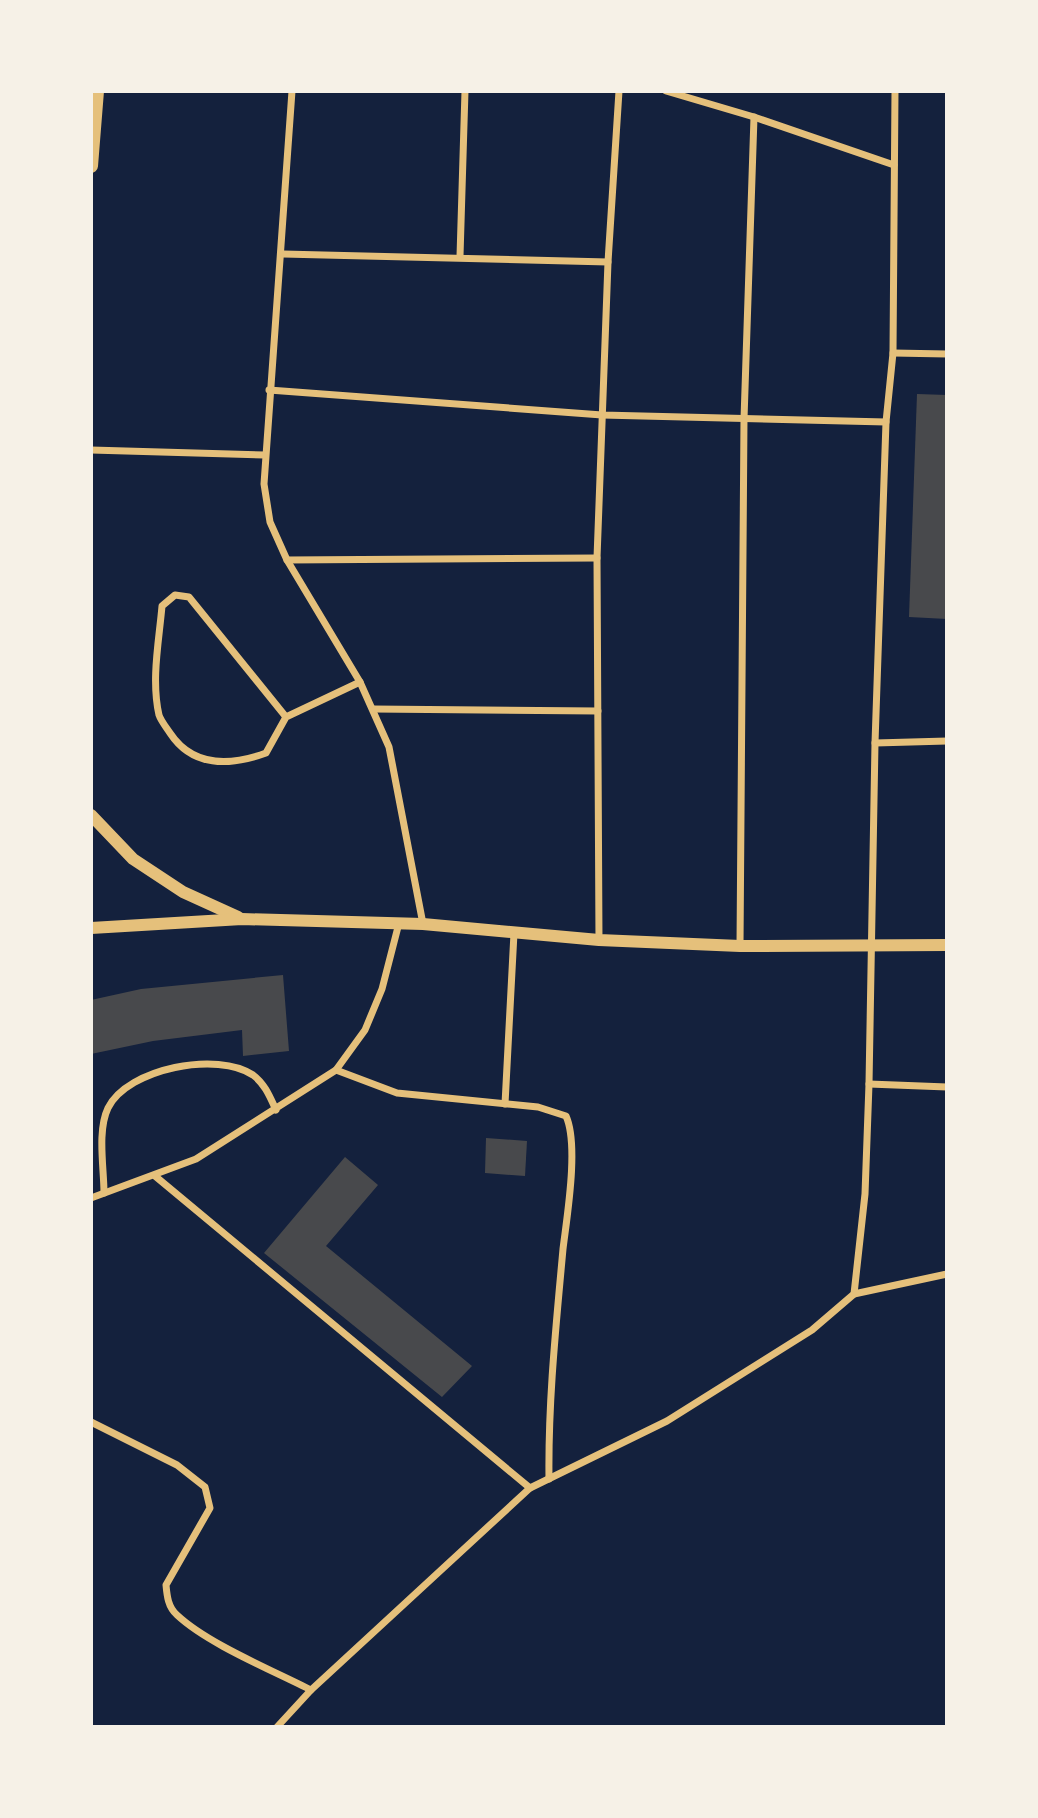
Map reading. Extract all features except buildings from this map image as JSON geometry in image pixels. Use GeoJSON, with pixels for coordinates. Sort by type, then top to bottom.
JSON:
{"type":"FeatureCollection","features":[{"type":"Feature","properties":{"kind":"main road"},"geometry":{"type":"LineString","coordinates":[[91,166],[97,91]]}},
{"type":"Feature","properties":{"kind":"street"},"geometry":{"type":"LineString","coordinates":[[292,91],[283,254],[269,390],[264,484],[270,522],[287,560],[360,682],[389,747],[423,924]]}},
{"type":"Feature","properties":{"kind":"street"},"geometry":{"type":"LineString","coordinates":[[460,256],[465,91]]}},
{"type":"Feature","properties":{"kind":"street"},"geometry":{"type":"LineString","coordinates":[[599,940],[597,558],[608,262],[619,91]]}},
{"type":"Feature","properties":{"kind":"street"},"geometry":{"type":"LineString","coordinates":[[666,91],[754,117],[894,165]]}},
{"type":"Feature","properties":{"kind":"street"},"geometry":{"type":"LineString","coordinates":[[854,1294],[865,1194],[869,1084],[869,945],[875,743],[886,422],[893,353],[895,91]]}},
{"type":"Feature","properties":{"kind":"street"},"geometry":{"type":"LineString","coordinates":[[740,946],[744,419],[754,117]]}},
{"type":"Feature","properties":{"kind":"street"},"geometry":{"type":"LineString","coordinates":[[283,254],[460,256],[608,262]]}},
{"type":"Feature","properties":{"kind":"street"},"geometry":{"type":"LineString","coordinates":[[893,353],[947,354]]}},
{"type":"Feature","properties":{"kind":"street"},"geometry":{"type":"LineString","coordinates":[[269,390],[602,415],[886,422]]}},
{"type":"Feature","properties":{"kind":"street"},"geometry":{"type":"LineString","coordinates":[[91,450],[265,455]]}},
{"type":"Feature","properties":{"kind":"street"},"geometry":{"type":"LineString","coordinates":[[287,560],[597,558]]}},
{"type":"Feature","properties":{"kind":"street"},"geometry":{"type":"LineString","coordinates":[[286,717],[189,597],[175,595],[162,606],[156,690],[160,718],[179,746],[206,762],[239,762],[266,752],[286,717],[360,682]]}},
{"type":"Feature","properties":{"kind":"street"},"geometry":{"type":"LineString","coordinates":[[373,709],[598,711]]}},
{"type":"Feature","properties":{"kind":"street"},"geometry":{"type":"LineString","coordinates":[[875,743],[947,741]]}},
{"type":"Feature","properties":{"kind":"street"},"geometry":{"type":"LineString","coordinates":[[91,815],[133,859],[183,892],[242,919]]}},
{"type":"Feature","properties":{"kind":"street"},"geometry":{"type":"LineString","coordinates":[[91,928],[242,919],[423,924],[599,940],[740,946],[947,945]]}},
{"type":"Feature","properties":{"kind":"street"},"geometry":{"type":"LineString","coordinates":[[91,1198],[196,1159],[336,1070],[365,1030],[382,989],[399,923]]}},
{"type":"Feature","properties":{"kind":"street"},"geometry":{"type":"LineString","coordinates":[[505,1104],[514,933]]}},
{"type":"Feature","properties":{"kind":"street"},"geometry":{"type":"LineString","coordinates":[[104,1193],[104,1122],[119,1092],[139,1079],[164,1069],[185,1065],[233,1068],[252,1074],[267,1090],[276,1110]]}},
{"type":"Feature","properties":{"kind":"street"},"geometry":{"type":"LineString","coordinates":[[336,1070],[397,1093],[505,1104],[559,1112],[566,1116],[570,1126],[570,1178],[548,1419],[549,1479]]}},
{"type":"Feature","properties":{"kind":"street"},"geometry":{"type":"LineString","coordinates":[[869,1084],[947,1087]]}},
{"type":"Feature","properties":{"kind":"street"},"geometry":{"type":"LineString","coordinates":[[155,1176],[530,1488]]}},
{"type":"Feature","properties":{"kind":"street"},"geometry":{"type":"LineString","coordinates":[[277,1727],[311,1690],[530,1488],[667,1421],[812,1330],[854,1294],[947,1274]]}},
{"type":"Feature","properties":{"kind":"street"},"geometry":{"type":"LineString","coordinates":[[91,1422],[177,1465],[205,1487],[210,1508],[166,1585],[167,1599],[175,1614],[209,1637],[311,1690]]}}]}
